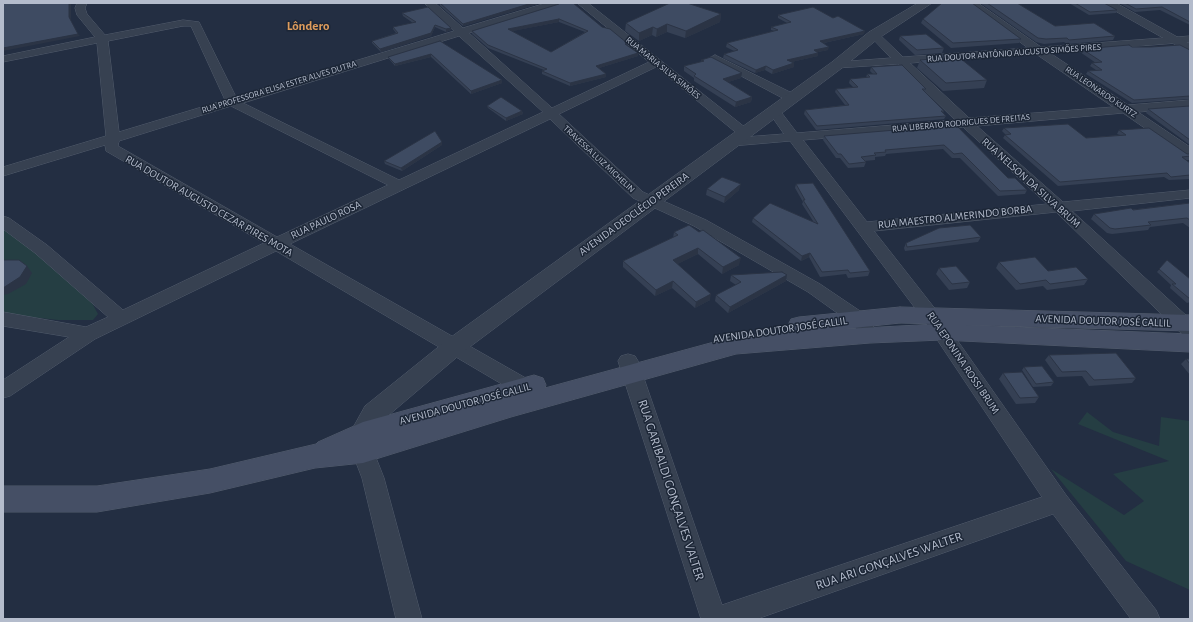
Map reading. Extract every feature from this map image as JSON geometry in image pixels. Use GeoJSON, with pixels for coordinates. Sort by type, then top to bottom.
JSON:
{"type":"FeatureCollection","features":[{"type":"Feature","properties":{"kind":"main road","name":"AVENIDA DOUTOR JOSÉ CALLIL"},"geometry":{"type":"LineString","coordinates":[[3,498],[97,499],[210,481],[315,456],[363,442],[524,387],[736,345],[865,327],[936,324],[1188,330]]}},
{"type":"Feature","properties":{"kind":"main road","name":"AVENIDA DOUTOR JOSÉ CALLIL"},"geometry":{"type":"LineString","coordinates":[[363,442],[511,407],[630,367]]}},
{"type":"Feature","properties":{"kind":"street"},"geometry":{"type":"LineString","coordinates":[[82,3],[80,8],[82,15],[102,39]]}},
{"type":"Feature","properties":{"kind":"street","name":"TRAVESSA LUIZ MICHELIN"},"geometry":{"type":"LineString","coordinates":[[429,3],[551,113],[638,196],[652,200],[700,223],[750,253],[814,288],[865,327]]}},
{"type":"Feature","properties":{"kind":"street","name":"RUA PROFESSORA ELISA ESTER ALVES DUTRA"},"geometry":{"type":"LineString","coordinates":[[3,172],[556,3]]}},
{"type":"Feature","properties":{"kind":"street","name":"RUA MARIA SILVA SIMÕES"},"geometry":{"type":"LineString","coordinates":[[582,3],[656,63],[738,137]]}},
{"type":"Feature","properties":{"kind":"street","name":"AVENIDA DEOCLÉCIO PEREIRA"},"geometry":{"type":"LineString","coordinates":[[363,442],[374,413],[455,346],[837,65],[874,35],[926,3]]}},
{"type":"Feature","properties":{"kind":"street","name":"RUA LEONARDO KURTZ"},"geometry":{"type":"LineString","coordinates":[[972,3],[1190,153]]}},
{"type":"Feature","properties":{"kind":"street"},"geometry":{"type":"LineString","coordinates":[[1106,3],[1190,49]]}},
{"type":"Feature","properties":{"kind":"street"},"geometry":{"type":"LineString","coordinates":[[3,59],[183,23],[195,24],[232,102],[399,185]]}},
{"type":"Feature","properties":{"kind":"street","name":"RUA NELSON DA SILVA BRUM"},"geometry":{"type":"LineString","coordinates":[[874,35],[900,62],[1059,207],[1188,330]]}},
{"type":"Feature","properties":{"kind":"street","name":"RUA DOUTOR AUGUSTO CEZAR PIRES MOTA"},"geometry":{"type":"LineString","coordinates":[[102,39],[114,138],[111,148],[274,244],[455,346],[524,387]]}},
{"type":"Feature","properties":{"kind":"street","name":"RUA DOUTOR ANTÔNIO AUGUSTO SIMÕES PIRES"},"geometry":{"type":"LineString","coordinates":[[837,65],[900,62],[1190,39]]}},
{"type":"Feature","properties":{"kind":"street"},"geometry":{"type":"LineString","coordinates":[[715,58],[792,98]]}},
{"type":"Feature","properties":{"kind":"street","name":"RUA PAULO ROSA"},"geometry":{"type":"LineString","coordinates":[[3,390],[88,334],[656,63]]}},
{"type":"Feature","properties":{"kind":"street","name":"RUA LIBERATO RODRIGUES DE FREITAS"},"geometry":{"type":"LineString","coordinates":[[738,137],[796,137],[1190,104]]}},
{"type":"Feature","properties":{"kind":"street","name":"RUA EPONINA ROSSI BRUM"},"geometry":{"type":"LineString","coordinates":[[774,111],[796,137],[936,324],[1058,502],[1147,619]]}},
{"type":"Feature","properties":{"kind":"street","name":"RUA MAESTRO ALMERINDO BORBA"},"geometry":{"type":"LineString","coordinates":[[863,227],[1190,194]]}},
{"type":"Feature","properties":{"kind":"street"},"geometry":{"type":"LineString","coordinates":[[3,221],[41,249],[121,318]]}},
{"type":"Feature","properties":{"kind":"street"},"geometry":{"type":"LineString","coordinates":[[3,319],[88,334]]}},
{"type":"Feature","properties":{"kind":"street","name":"RUA GARIBALDI GONÇALVES VALTER"},"geometry":{"type":"LineString","coordinates":[[630,367],[714,619]]}},
{"type":"Feature","properties":{"kind":"street"},"geometry":{"type":"LineString","coordinates":[[363,442],[409,619]]}},
{"type":"Feature","properties":{"kind":"street","name":"RUA ARI GONÇALVES WALTER"},"geometry":{"type":"LineString","coordinates":[[720,619],[1058,502]]}},
{"type":"Feature","properties":{"kind":"green space"},"geometry":{"type":"Polygon","coordinates":[[[3,229],[35,252],[92,303],[98,314],[93,320],[58,320],[3,314],[3,229]]]}},
{"type":"Feature","properties":{"kind":"green space"},"geometry":{"type":"Polygon","coordinates":[[[1087,412],[1113,432],[1159,446],[1161,417],[1190,421],[1190,590],[1126,561],[1051,469],[1124,515],[1144,501],[1113,474],[1169,461],[1078,424],[1087,412]]]}},
{"type":"Feature","properties":{"kind":"building"},"geometry":{"type":"Polygon","coordinates":[[[3,3],[69,3],[69,17],[78,34],[3,48],[3,3]]]}},
{"type":"Feature","properties":{"kind":"building"},"geometry":{"type":"Polygon","coordinates":[[[440,3],[532,3],[463,24],[440,3]]]}},
{"type":"Feature","properties":{"kind":"building"},"geometry":{"type":"Polygon","coordinates":[[[573,3],[602,27],[610,29],[627,43],[625,44],[638,53],[596,66],[606,74],[570,83],[542,71],[547,69],[488,45],[472,31],[559,4],[573,3]],[[559,19],[508,29],[551,52],[588,31],[559,19]]]}},
{"type":"Feature","properties":{"kind":"building"},"geometry":{"type":"Polygon","coordinates":[[[670,3],[687,3],[721,14],[686,31],[667,24],[657,29],[653,27],[639,33],[626,23],[670,3]]]}},
{"type":"Feature","properties":{"kind":"building"},"geometry":{"type":"Polygon","coordinates":[[[942,3],[972,3],[1021,39],[953,43],[923,19],[942,3]]]}},
{"type":"Feature","properties":{"kind":"building"},"geometry":{"type":"Polygon","coordinates":[[[987,3],[1017,3],[1055,26],[1094,23],[1115,36],[1069,40],[1067,38],[1038,38],[987,3]]]}},
{"type":"Feature","properties":{"kind":"building"},"geometry":{"type":"Polygon","coordinates":[[[1075,3],[1104,3],[1117,10],[1090,12],[1075,3]]]}},
{"type":"Feature","properties":{"kind":"building"},"geometry":{"type":"Polygon","coordinates":[[[1125,3],[1190,3],[1190,22],[1162,7],[1136,9],[1125,3]]]}},
{"type":"Feature","properties":{"kind":"building"},"geometry":{"type":"Polygon","coordinates":[[[428,7],[451,28],[446,29],[435,25],[431,33],[380,49],[372,41],[398,33],[393,27],[416,22],[402,13],[428,7]]]}},
{"type":"Feature","properties":{"kind":"building"},"geometry":{"type":"Polygon","coordinates":[[[813,7],[833,18],[838,16],[865,31],[820,41],[829,47],[814,50],[818,53],[787,60],[794,63],[773,70],[766,66],[756,70],[724,54],[738,50],[727,43],[778,30],[771,27],[791,22],[778,15],[813,7]]]}},
{"type":"Feature","properties":{"kind":"building"},"geometry":{"type":"Polygon","coordinates":[[[926,34],[944,48],[917,50],[900,36],[926,34]]]}},
{"type":"Feature","properties":{"kind":"building"},"geometry":{"type":"Polygon","coordinates":[[[440,41],[502,80],[471,91],[431,54],[395,64],[388,57],[440,41]]]}},
{"type":"Feature","properties":{"kind":"building"},"geometry":{"type":"Polygon","coordinates":[[[1129,45],[1132,47],[1151,47],[1180,45],[1190,50],[1190,96],[1134,100],[1088,71],[1102,70],[1092,63],[1102,62],[1082,49],[1129,45]]]}},
{"type":"Feature","properties":{"kind":"building"},"geometry":{"type":"Polygon","coordinates":[[[955,54],[987,80],[946,83],[920,60],[931,59],[928,56],[955,54]]]}},
{"type":"Feature","properties":{"kind":"building"},"geometry":{"type":"Polygon","coordinates":[[[711,57],[742,73],[723,79],[752,97],[736,102],[694,76],[696,74],[684,66],[704,61],[701,60],[711,57]]]}},
{"type":"Feature","properties":{"kind":"building"},"geometry":{"type":"Polygon","coordinates":[[[902,65],[926,89],[922,89],[944,111],[941,111],[946,116],[817,126],[805,110],[849,105],[836,89],[858,87],[850,79],[870,77],[867,74],[877,74],[871,67],[902,65]]]}},
{"type":"Feature","properties":{"kind":"building"},"geometry":{"type":"Polygon","coordinates":[[[501,97],[522,111],[506,118],[487,106],[501,97]]]}},
{"type":"Feature","properties":{"kind":"building"},"geometry":{"type":"Polygon","coordinates":[[[1190,106],[1190,140],[1148,109],[1190,106]]]}},
{"type":"Feature","properties":{"kind":"building"},"geometry":{"type":"Polygon","coordinates":[[[1068,124],[1086,138],[1126,135],[1119,130],[1149,128],[1187,154],[1190,154],[1190,156],[1182,157],[1190,163],[1190,175],[1171,177],[1167,173],[1060,182],[1005,135],[1011,134],[1004,128],[1068,124]]]}},
{"type":"Feature","properties":{"kind":"building"},"geometry":{"type":"Polygon","coordinates":[[[956,125],[1008,178],[1015,178],[1027,190],[1000,191],[962,153],[954,154],[944,145],[885,150],[886,152],[874,153],[876,155],[861,157],[866,162],[849,164],[841,154],[838,154],[824,136],[956,125]]]}},
{"type":"Feature","properties":{"kind":"building"},"geometry":{"type":"Polygon","coordinates":[[[435,131],[442,142],[401,168],[384,161],[435,131]]]}},
{"type":"Feature","properties":{"kind":"building"},"geometry":{"type":"Polygon","coordinates":[[[722,177],[741,184],[725,197],[707,189],[722,177]]]}},
{"type":"Feature","properties":{"kind":"building"},"geometry":{"type":"Polygon","coordinates":[[[813,183],[870,271],[850,273],[848,270],[822,272],[810,253],[802,256],[753,218],[770,203],[818,224],[803,200],[805,200],[796,184],[813,183]]]}},
{"type":"Feature","properties":{"kind":"building"},"geometry":{"type":"Polygon","coordinates":[[[1190,203],[1190,220],[1187,218],[1148,222],[1151,225],[1115,229],[1110,228],[1094,214],[1131,208],[1133,210],[1190,203]]]}},
{"type":"Feature","properties":{"kind":"building"},"geometry":{"type":"Polygon","coordinates":[[[689,225],[699,232],[703,230],[741,258],[723,267],[698,248],[673,260],[711,294],[696,302],[673,281],[656,290],[623,261],[678,235],[674,232],[689,225]]]}},
{"type":"Feature","properties":{"kind":"building"},"geometry":{"type":"Polygon","coordinates":[[[970,225],[981,237],[907,247],[906,243],[939,228],[970,225]]]}},
{"type":"Feature","properties":{"kind":"building"},"geometry":{"type":"Polygon","coordinates":[[[1035,257],[1048,271],[1076,267],[1088,279],[1050,284],[1046,280],[1020,284],[999,262],[1035,257]]]}},
{"type":"Feature","properties":{"kind":"building"},"geometry":{"type":"Polygon","coordinates":[[[3,260],[19,260],[27,266],[20,277],[3,288],[3,260]]]}},
{"type":"Feature","properties":{"kind":"building"},"geometry":{"type":"Polygon","coordinates":[[[1167,260],[1190,279],[1190,299],[1172,284],[1176,284],[1159,269],[1167,260]]]}},
{"type":"Feature","properties":{"kind":"building"},"geometry":{"type":"Polygon","coordinates":[[[956,266],[970,282],[952,284],[939,268],[956,266]]]}},
{"type":"Feature","properties":{"kind":"building"},"geometry":{"type":"Polygon","coordinates":[[[782,272],[787,275],[730,307],[716,295],[741,282],[731,275],[782,272]]]}},
{"type":"Feature","properties":{"kind":"building"},"geometry":{"type":"Polygon","coordinates":[[[1116,353],[1136,378],[1094,380],[1086,371],[1062,372],[1049,355],[1116,353]]]}},
{"type":"Feature","properties":{"kind":"building"},"geometry":{"type":"Polygon","coordinates":[[[1042,366],[1054,382],[1036,384],[1024,367],[1042,366]]]}},
{"type":"Feature","properties":{"kind":"building"},"geometry":{"type":"Polygon","coordinates":[[[1022,372],[1039,397],[1020,398],[1003,373],[1022,372]]]}},
{"type":"Feature","properties":{"kind":"district","name":"Lôndero"},"geometry":{"type":"Point","coordinates":[308,26]}}]}
